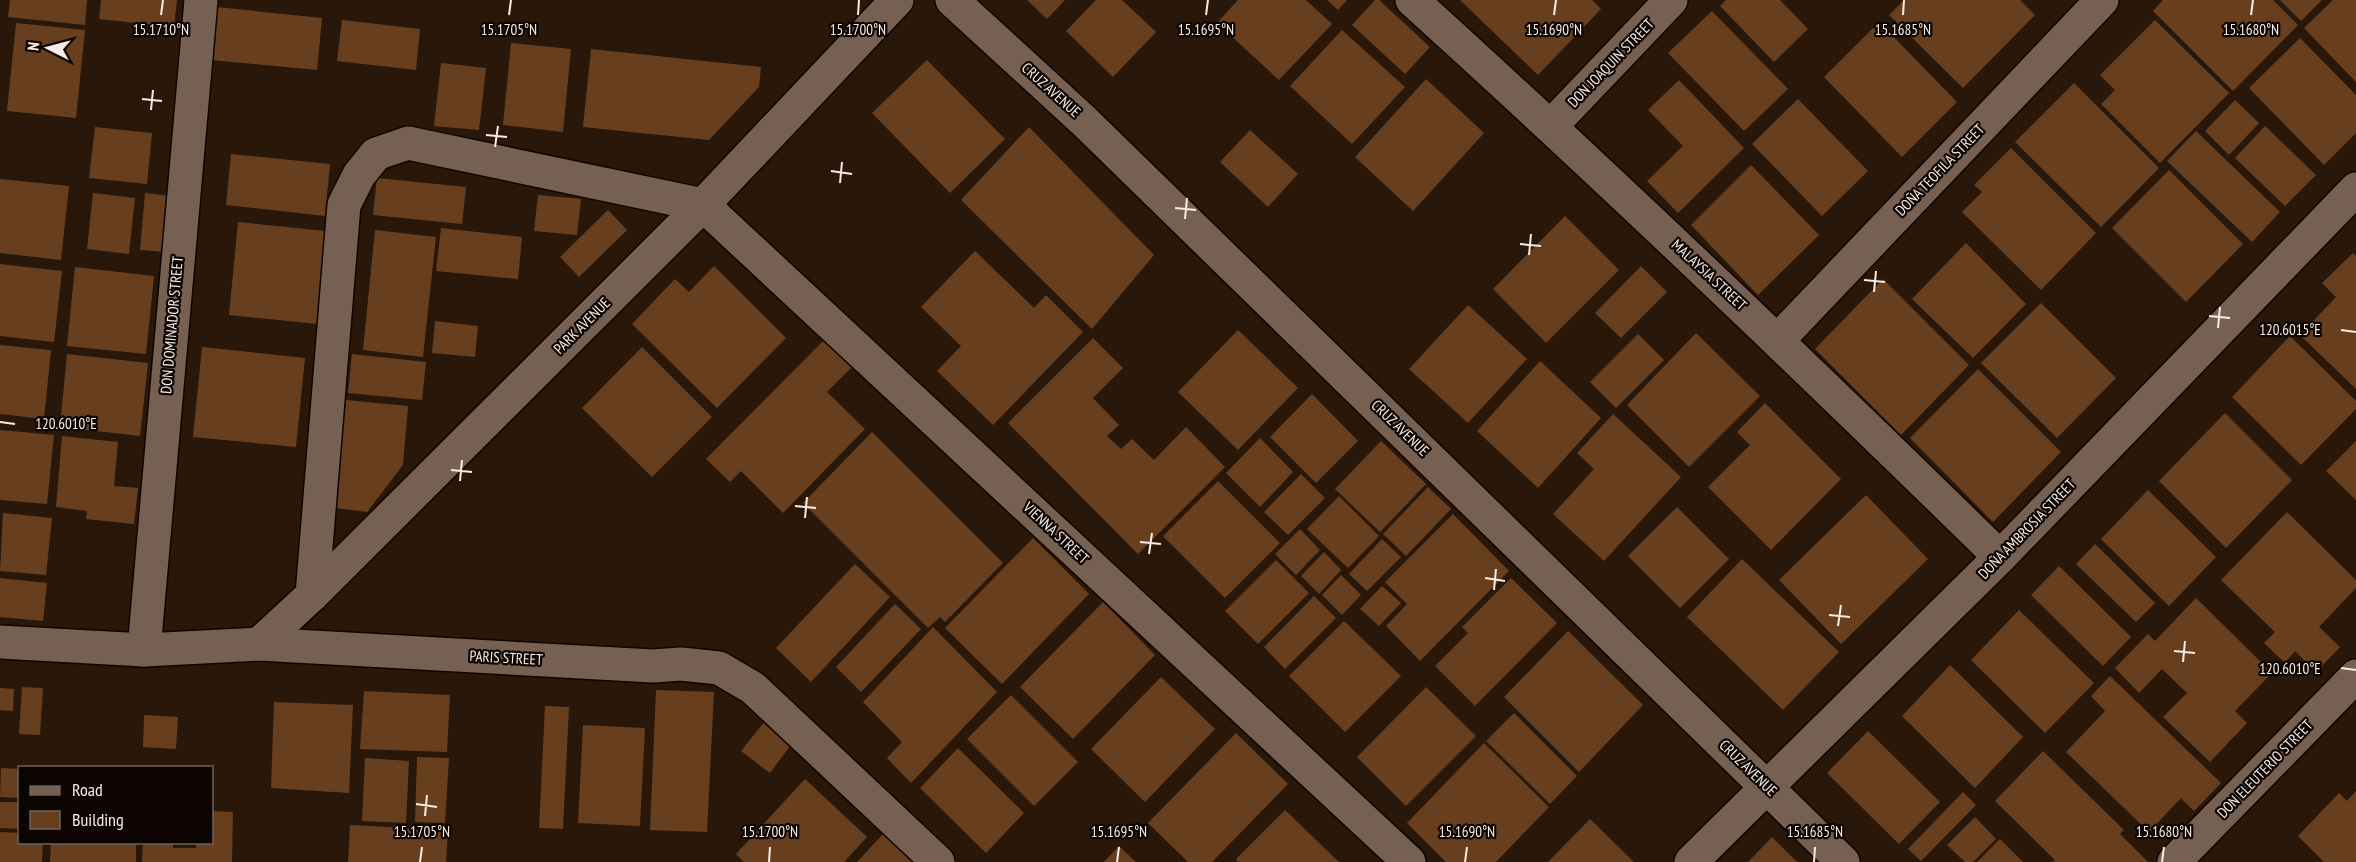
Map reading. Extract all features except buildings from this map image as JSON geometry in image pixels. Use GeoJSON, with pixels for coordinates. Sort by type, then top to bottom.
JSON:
{"type":"FeatureCollection","features":[{"type":"Feature","properties":{"kind":"street","name":"DON DOMINADOR STREET"},"geometry":{"type":"LineString","coordinates":[[144,650],[201,0]]}},
{"type":"Feature","properties":{"kind":"street","name":"PARK AVENUE"},"geometry":{"type":"LineString","coordinates":[[259,645],[703,205],[897,0]]}},
{"type":"Feature","properties":{"kind":"street","name":"CRUZ AVENUE"},"geometry":{"type":"LineString","coordinates":[[952,0],[1084,121],[1843,862]]}},
{"type":"Feature","properties":{"kind":"street","name":"MALAYSIA STREET"},"geometry":{"type":"LineString","coordinates":[[1412,0],[1551,126],[1778,340],[2000,557]]}},
{"type":"Feature","properties":{"kind":"street","name":"DON JOAQUIN STREET"},"geometry":{"type":"LineString","coordinates":[[1551,126],[1671,0]]}},
{"type":"Feature","properties":{"kind":"street","name":"DOÑA TEOFILA STREET"},"geometry":{"type":"LineString","coordinates":[[1778,340],[2102,0]]}},
{"type":"Feature","properties":{"kind":"street"},"geometry":{"type":"LineString","coordinates":[[312,595],[344,205],[359,175],[376,154],[408,143],[703,205]]}},
{"type":"Feature","properties":{"kind":"street","name":"DOÑA AMBROSIA STREET"},"geometry":{"type":"LineString","coordinates":[[1691,862],[2000,557],[2356,189]]}},
{"type":"Feature","properties":{"kind":"street","name":"VIENNA STREET"},"geometry":{"type":"LineString","coordinates":[[703,205],[1409,862]]}},
{"type":"Feature","properties":{"kind":"street","name":"PARIS STREET"},"geometry":{"type":"LineString","coordinates":[[0,642],[144,650],[259,645],[653,666],[681,664],[719,669],[753,688],[938,862]]}},
{"type":"Feature","properties":{"kind":"street","name":"DON ELEUTERIO STREET"},"geometry":{"type":"LineString","coordinates":[[2174,862],[2356,676]]}}]}
